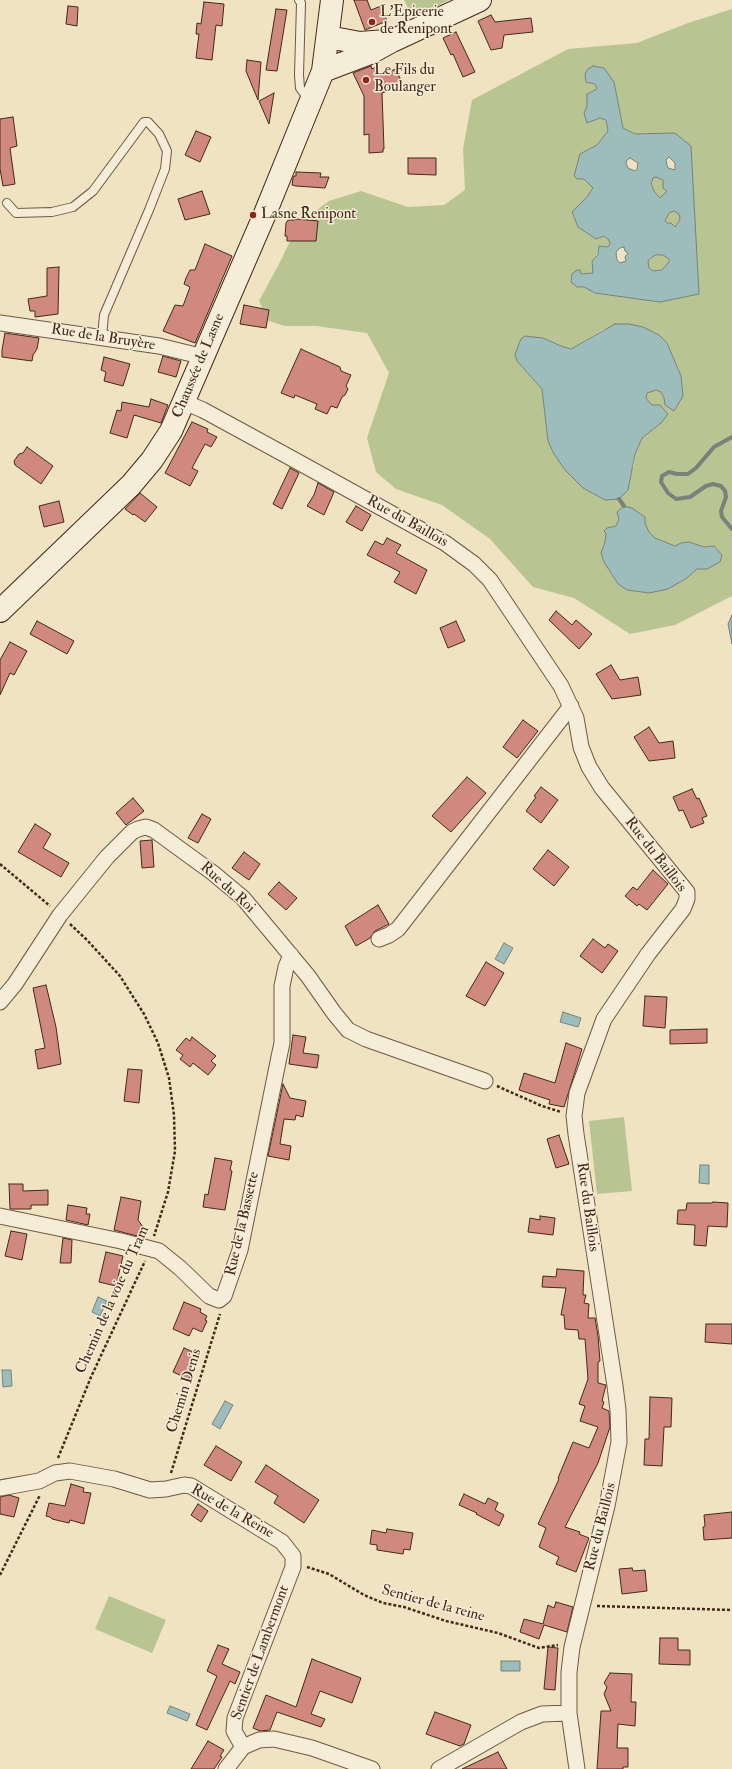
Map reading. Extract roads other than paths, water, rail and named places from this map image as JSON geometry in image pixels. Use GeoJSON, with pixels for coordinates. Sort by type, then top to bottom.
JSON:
{"type":"FeatureCollection","features":[{"type":"Feature","properties":{"kind":"street","name":"Chaussée de Lasne"},"geometry":{"type":"LineString","coordinates":[[0,610],[131,485],[152,460],[171,431],[204,357],[323,71],[332,0]]}},
{"type":"Feature","properties":{"kind":"street"},"geometry":{"type":"LineString","coordinates":[[323,71],[370,53],[392,41],[480,0]]}},
{"type":"Feature","properties":{"kind":"street"},"geometry":{"type":"LineString","coordinates":[[328,37],[360,43],[392,41]]}},
{"type":"Feature","properties":{"kind":"street","name":"Rue de la Bruyère"},"geometry":{"type":"LineString","coordinates":[[0,323],[159,346],[204,357]]}},
{"type":"Feature","properties":{"kind":"street","name":"Rue du Baillois"},"geometry":{"type":"LineString","coordinates":[[184,402],[203,410],[291,458],[459,552],[474,564],[490,580],[561,686],[576,718],[581,747],[589,767],[602,788],[687,892],[687,899],[683,909],[648,954],[604,1019],[577,1093],[574,1116],[618,1410],[619,1442],[613,1479],[572,1647],[569,1672],[569,1712],[577,1769]]}},
{"type":"Feature","properties":{"kind":"street"},"geometry":{"type":"LineString","coordinates":[[379,939],[389,935],[398,928],[571,706]]}},
{"type":"Feature","properties":{"kind":"street","name":"Rue du Roi"},"geometry":{"type":"LineString","coordinates":[[0,1002],[15,984],[60,915],[124,838],[138,829],[146,827],[154,830],[213,873],[243,898],[291,955],[348,1030],[366,1039],[485,1081]]}},
{"type":"Feature","properties":{"kind":"street","name":"Rue de la Bassette"},"geometry":{"type":"LineString","coordinates":[[0,1216],[159,1251],[170,1258],[209,1296],[220,1300],[227,1290],[240,1250],[282,1043],[282,986],[286,967],[291,955]]}},
{"type":"Feature","properties":{"kind":"street","name":"Rue de la Reine"},"geometry":{"type":"LineString","coordinates":[[0,1488],[39,1481],[55,1472],[70,1470],[114,1479],[150,1490],[166,1489],[184,1485],[197,1489],[278,1539],[286,1546],[293,1559]]}},
{"type":"Feature","properties":{"kind":"street","name":"Sentier de Lambermont"},"geometry":{"type":"LineString","coordinates":[[243,1747],[234,1731],[234,1718],[293,1567],[293,1559]]}},
{"type":"Feature","properties":{"kind":"street"},"geometry":{"type":"LineString","coordinates":[[440,1769],[521,1722],[542,1714],[569,1712]]}},
{"type":"Feature","properties":{"kind":"street"},"geometry":{"type":"LineString","coordinates":[[226,1769],[243,1747],[259,1740],[283,1740],[372,1769]]}},
{"type":"Feature","properties":{"kind":"lane"},"geometry":{"type":"LineString","coordinates":[[299,0],[302,3],[299,69],[300,88],[310,102]]}},
{"type":"Feature","properties":{"kind":"lane"},"geometry":{"type":"LineString","coordinates":[[8,203],[16,213],[52,212],[73,207],[94,191],[144,122],[148,122],[160,134],[166,150],[165,169],[150,210],[104,314],[102,337]]}},
{"type":"Feature","properties":{"kind":"water"},"geometry":{"type":"Polygon","coordinates":[[[593,66],[604,68],[614,82],[623,128],[635,134],[675,133],[691,146],[699,294],[660,302],[595,293],[584,287],[577,287],[571,282],[572,274],[577,270],[580,270],[581,274],[593,273],[592,261],[598,255],[599,246],[608,247],[610,244],[609,240],[604,236],[596,239],[578,227],[572,212],[587,197],[593,188],[584,179],[577,179],[574,176],[580,154],[597,145],[608,131],[606,120],[600,118],[587,123],[584,113],[587,106],[587,94],[597,89],[595,84],[586,82],[585,74],[588,69],[593,66]],[[669,157],[666,160],[668,168],[675,170],[675,163],[669,157]],[[630,158],[626,163],[628,168],[635,171],[637,169],[638,163],[630,158]],[[656,177],[653,178],[651,184],[654,191],[660,198],[667,191],[663,188],[663,180],[656,177]],[[674,211],[669,213],[665,221],[667,223],[671,223],[675,227],[680,218],[679,214],[674,211]],[[624,247],[620,248],[616,252],[617,260],[620,263],[626,261],[625,257],[628,253],[625,251],[624,247]],[[656,255],[648,261],[649,268],[653,271],[662,270],[669,262],[669,259],[663,255],[656,255]]]}},
{"type":"Feature","properties":{"kind":"water"},"geometry":{"type":"Polygon","coordinates":[[[615,324],[629,324],[643,327],[659,335],[667,343],[681,376],[683,396],[674,411],[665,405],[661,392],[656,390],[647,393],[646,398],[652,405],[660,405],[668,414],[661,423],[642,438],[635,454],[628,490],[619,499],[605,500],[583,488],[565,470],[554,454],[548,441],[542,389],[517,361],[515,354],[521,339],[525,336],[543,338],[571,349],[615,324]]]}},
{"type":"Feature","properties":{"kind":"water"},"geometry":{"type":"Polygon","coordinates":[[[624,506],[632,508],[645,517],[645,523],[649,532],[655,538],[675,546],[681,543],[689,542],[704,547],[714,546],[722,555],[720,562],[707,569],[697,569],[687,578],[668,589],[649,593],[627,590],[618,584],[604,562],[601,553],[605,542],[606,533],[604,531],[607,528],[616,526],[619,519],[617,512],[624,506]]]}},
{"type":"Feature","properties":{"kind":"water"},"geometry":{"type":"Polygon","coordinates":[[[732,615],[732,644],[728,624],[732,615]]]}},
{"type":"Feature","properties":{"kind":"water"},"geometry":{"type":"Polygon","coordinates":[[[504,943],[513,948],[504,964],[495,959],[504,943]]]}},
{"type":"Feature","properties":{"kind":"water"},"geometry":{"type":"Polygon","coordinates":[[[563,1012],[581,1018],[578,1027],[560,1022],[563,1012]]]}},
{"type":"Feature","properties":{"kind":"water"},"geometry":{"type":"Polygon","coordinates":[[[700,1165],[709,1165],[709,1184],[699,1183],[700,1165]]]}},
{"type":"Feature","properties":{"kind":"water"},"geometry":{"type":"Polygon","coordinates":[[[98,1297],[107,1301],[100,1316],[92,1312],[98,1297]]]}},
{"type":"Feature","properties":{"kind":"water"},"geometry":{"type":"Polygon","coordinates":[[[2,1370],[11,1370],[12,1386],[3,1387],[2,1370]]]}},
{"type":"Feature","properties":{"kind":"water"},"geometry":{"type":"Polygon","coordinates":[[[225,1401],[233,1405],[220,1429],[212,1424],[225,1401]]]}},
{"type":"Feature","properties":{"kind":"water"},"geometry":{"type":"Polygon","coordinates":[[[501,1661],[520,1661],[520,1671],[501,1671],[501,1661]]]}},
{"type":"Feature","properties":{"kind":"water"},"geometry":{"type":"Polygon","coordinates":[[[170,1706],[190,1714],[187,1721],[167,1713],[170,1706]]]}},
{"type":"Feature","properties":{"kind":"waterway"},"geometry":{"type":"LineString","coordinates":[[732,437],[714,447],[696,468],[688,474],[669,472],[662,476],[661,482],[668,493],[676,499],[690,497],[706,486],[713,484],[721,486],[725,491],[726,497],[721,511],[722,517],[732,529]]}},
{"type":"Feature","properties":{"kind":"waterway"},"geometry":{"type":"LineString","coordinates":[[619,499],[624,506]]}},
{"type":"Feature","properties":{"kind":"place","name":"L'Epicerie de Renipont"},"geometry":{"type":"Point","coordinates":[372,22]}},
{"type":"Feature","properties":{"kind":"place","name":"Le Fils du Boulanger"},"geometry":{"type":"Point","coordinates":[366,80]}},
{"type":"Feature","properties":{"kind":"place","name":"Lasne Renipont"},"geometry":{"type":"Point","coordinates":[253,215]}}]}
